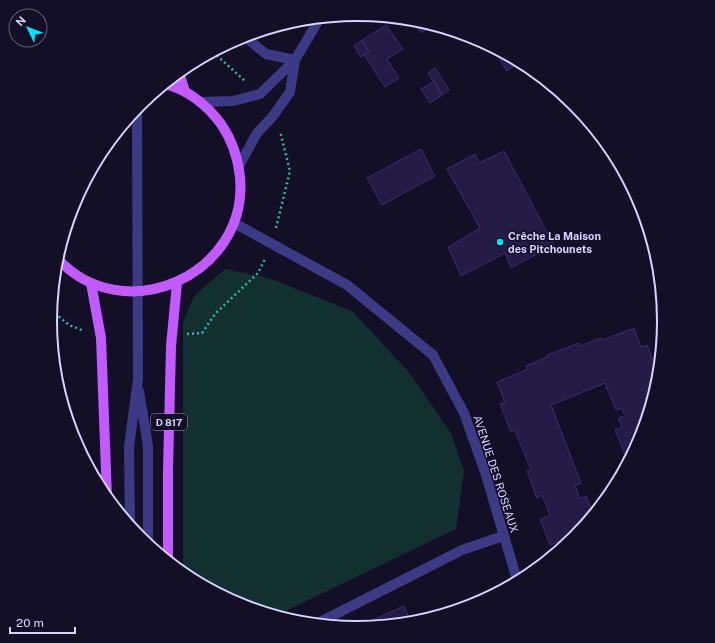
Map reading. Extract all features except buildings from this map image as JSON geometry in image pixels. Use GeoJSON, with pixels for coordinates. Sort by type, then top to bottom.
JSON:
{"type":"FeatureCollection","features":[{"type":"Feature","properties":{"kind":"main road"},"geometry":{"type":"LineString","coordinates":[[181,79],[185,92]]}},
{"type":"Feature","properties":{"kind":"main road"},"geometry":{"type":"LineString","coordinates":[[63,263],[76,274],[91,283],[106,288],[122,291],[157,289],[177,283],[195,272],[212,258],[224,242],[234,223],[239,204],[239,166],[234,147],[226,130],[214,115],[200,102],[185,92],[171,86]]}},
{"type":"Feature","properties":{"kind":"main road"},"geometry":{"type":"LineString","coordinates":[[91,283],[101,338],[107,486]]}},
{"type":"Feature","properties":{"kind":"main road","name":"D 817"},"geometry":{"type":"LineString","coordinates":[[168,554],[168,470],[171,346],[177,283]]}},
{"type":"Feature","properties":{"kind":"street"},"geometry":{"type":"LineString","coordinates":[[200,102],[233,101],[260,94],[295,60],[316,24]]}},
{"type":"Feature","properties":{"kind":"street"},"geometry":{"type":"LineString","coordinates":[[250,41],[266,54],[295,60]]}},
{"type":"Feature","properties":{"kind":"street"},"geometry":{"type":"LineString","coordinates":[[239,166],[257,133],[273,116],[290,92],[295,60]]}},
{"type":"Feature","properties":{"kind":"street"},"geometry":{"type":"LineString","coordinates":[[137,118],[138,380],[148,446],[148,537]]}},
{"type":"Feature","properties":{"kind":"street","name":"AVENUE DES ROSEAUX"},"geometry":{"type":"LineString","coordinates":[[234,223],[347,285],[433,355],[464,413],[485,472],[516,577]]}},
{"type":"Feature","properties":{"kind":"street"},"geometry":{"type":"LineString","coordinates":[[130,517],[129,447],[138,380]]}},
{"type":"Feature","properties":{"kind":"street"},"geometry":{"type":"LineString","coordinates":[[325,620],[462,550],[503,536]]}},
{"type":"Feature","properties":{"kind":"green space"},"geometry":{"type":"Polygon","coordinates":[[[225,269],[269,278],[352,311],[408,371],[451,433],[464,471],[456,529],[282,612],[261,606],[225,591],[207,582],[183,566],[183,322],[195,295],[225,269]]]}},
{"type":"Feature","properties":{"kind":"place","name":"Crêche La Maison des Pitchounets"},"geometry":{"type":"Point","coordinates":[500,242]}}]}
